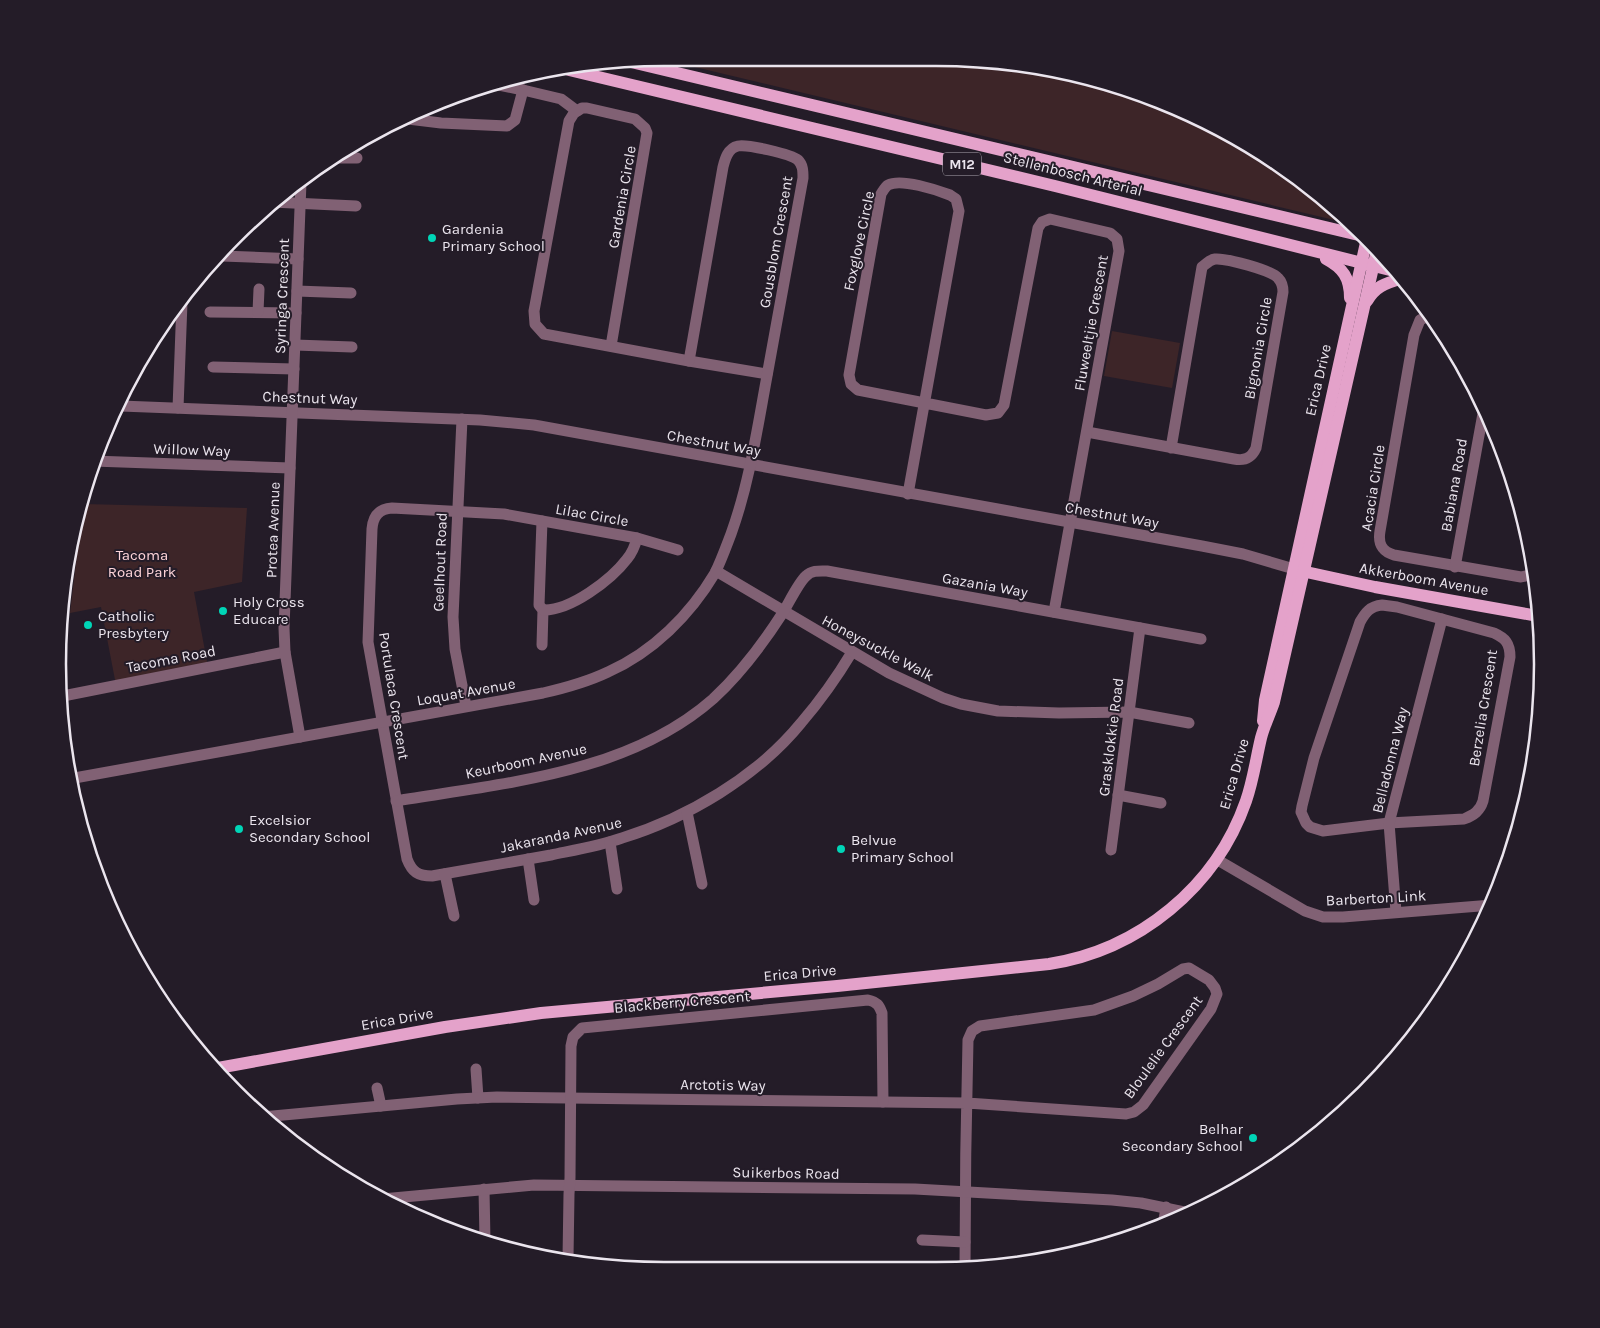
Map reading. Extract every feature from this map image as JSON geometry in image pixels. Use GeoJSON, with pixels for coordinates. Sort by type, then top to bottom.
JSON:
{"type":"FeatureCollection","features":[{"type":"Feature","properties":{"kind":"main road","name":"Stellenbosch Arterial"},"geometry":{"type":"LineString","coordinates":[[651,67],[1352,234]]}},
{"type":"Feature","properties":{"kind":"main road","name":"Stellenbosch Arterial"},"geometry":{"type":"LineString","coordinates":[[578,72],[1055,186],[1383,268]]}},
{"type":"Feature","properties":{"kind":"main road"},"geometry":{"type":"LineString","coordinates":[[1307,250],[1336,264],[1344,272],[1350,288],[1350,313]]}},
{"type":"Feature","properties":{"kind":"main road","name":"Erica Drive"},"geometry":{"type":"LineString","coordinates":[[1299,570],[1363,310],[1367,250]]}},
{"type":"Feature","properties":{"kind":"main road","name":"Erica Drive"},"geometry":{"type":"LineString","coordinates":[[223,1067],[445,1027],[532,1014],[847,985],[1063,962],[1103,950],[1144,928],[1178,903],[1196,886],[1228,840],[1246,800],[1262,736],[1274,702],[1350,313],[1367,264],[1373,256]]}},
{"type":"Feature","properties":{"kind":"main road"},"geometry":{"type":"LineString","coordinates":[[1363,310],[1377,288],[1394,281]]}},
{"type":"Feature","properties":{"kind":"main road","name":"Akkerboom Avenue"},"geometry":{"type":"LineString","coordinates":[[1299,570],[1374,588],[1531,615]]}},
{"type":"Feature","properties":{"kind":"street"},"geometry":{"type":"LineString","coordinates":[[509,87],[561,99],[577,111],[571,116],[568,128],[534,311],[535,324],[544,334],[767,374]]}},
{"type":"Feature","properties":{"kind":"street"},"geometry":{"type":"LineString","coordinates":[[417,120],[507,126],[515,120],[522,90]]}},
{"type":"Feature","properties":{"kind":"street","name":"Gardenia Circle"},"geometry":{"type":"LineString","coordinates":[[577,111],[584,108],[636,119],[645,128],[647,133],[646,150],[611,346]]}},
{"type":"Feature","properties":{"kind":"street","name":"Gousblom Crescent"},"geometry":{"type":"LineString","coordinates":[[689,361],[723,167],[728,154],[732,148],[746,146],[793,157],[798,161],[803,172],[750,464]]}},
{"type":"Feature","properties":{"kind":"street"},"geometry":{"type":"LineString","coordinates":[[346,158],[357,158]]}},
{"type":"Feature","properties":{"kind":"street","name":"Foxglove Circle"},"geometry":{"type":"LineString","coordinates":[[908,494],[959,211],[956,199],[950,195],[903,183],[894,183],[886,186],[881,194],[849,375],[851,384],[858,390],[924,403]]}},
{"type":"Feature","properties":{"kind":"street","name":"Syringa Crescent"},"geometry":{"type":"LineString","coordinates":[[292,412],[301,190]]}},
{"type":"Feature","properties":{"kind":"street"},"geometry":{"type":"LineString","coordinates":[[285,202],[356,206]]}},
{"type":"Feature","properties":{"kind":"street","name":"Fluweeltjie Crescent"},"geometry":{"type":"LineString","coordinates":[[924,403],[986,415],[998,413],[1004,405],[1038,228],[1042,222],[1050,219],[1058,220],[1110,233],[1118,239],[1119,251],[1054,612]]}},
{"type":"Feature","properties":{"kind":"street"},"geometry":{"type":"LineString","coordinates":[[227,256],[298,259]]}},
{"type":"Feature","properties":{"kind":"street","name":"Bignonia Circle"},"geometry":{"type":"LineString","coordinates":[[1087,432],[1171,448],[1240,460],[1247,459],[1254,453],[1283,292],[1281,282],[1274,275],[1246,264],[1223,260],[1211,260],[1202,267],[1171,448]]}},
{"type":"Feature","properties":{"kind":"street"},"geometry":{"type":"LineString","coordinates":[[258,312],[259,289]]}},
{"type":"Feature","properties":{"kind":"street"},"geometry":{"type":"LineString","coordinates":[[297,291],[351,293]]}},
{"type":"Feature","properties":{"kind":"street"},"geometry":{"type":"LineString","coordinates":[[178,408],[182,312]]}},
{"type":"Feature","properties":{"kind":"street"},"geometry":{"type":"LineString","coordinates":[[210,312],[296,313]]}},
{"type":"Feature","properties":{"kind":"street","name":"Acacia Circle"},"geometry":{"type":"LineString","coordinates":[[1423,318],[1420,320],[1414,335],[1379,538],[1381,546],[1388,553],[1455,567],[1521,578],[1527,576]]}},
{"type":"Feature","properties":{"kind":"street"},"geometry":{"type":"LineString","coordinates":[[295,345],[352,347]]}},
{"type":"Feature","properties":{"kind":"street"},"geometry":{"type":"LineString","coordinates":[[213,367],[294,369]]}},
{"type":"Feature","properties":{"kind":"street","name":"Chestnut Way"},"geometry":{"type":"LineString","coordinates":[[125,406],[462,419],[534,425],[1243,554],[1299,570]]}},
{"type":"Feature","properties":{"kind":"street","name":"Protea Avenue"},"geometry":{"type":"LineString","coordinates":[[292,412],[284,628],[285,652],[300,737]]}},
{"type":"Feature","properties":{"kind":"street","name":"Geelhout Road"},"geometry":{"type":"LineString","coordinates":[[462,419],[453,632],[466,706]]}},
{"type":"Feature","properties":{"kind":"street","name":"Babiana Road"},"geometry":{"type":"LineString","coordinates":[[1455,567],[1482,421]]}},
{"type":"Feature","properties":{"kind":"street","name":"Willow Way"},"geometry":{"type":"LineString","coordinates":[[102,462],[290,468]]}},
{"type":"Feature","properties":{"kind":"street","name":"Loquat Avenue"},"geometry":{"type":"LineString","coordinates":[[77,777],[543,693],[587,681],[610,672],[649,648],[666,634],[688,611],[716,571],[734,524],[750,464]]}},
{"type":"Feature","properties":{"kind":"street","name":"Portulaca Crescent"},"geometry":{"type":"LineString","coordinates":[[415,873],[410,868],[406,859],[368,636],[372,529],[377,513],[386,508],[457,511]]}},
{"type":"Feature","properties":{"kind":"street","name":"Lilac Circle"},"geometry":{"type":"LineString","coordinates":[[457,511],[504,514],[542,520],[638,538],[678,550]]}},
{"type":"Feature","properties":{"kind":"street","name":"Lilac Circle"},"geometry":{"type":"LineString","coordinates":[[542,520],[539,605],[543,610],[542,645]]}},
{"type":"Feature","properties":{"kind":"street","name":"Lilac Circle"},"geometry":{"type":"LineString","coordinates":[[543,610],[552,610],[577,600],[603,583],[628,559],[638,538]]}},
{"type":"Feature","properties":{"kind":"street","name":"Honeysuckle Walk"},"geometry":{"type":"LineString","coordinates":[[716,571],[852,652],[913,686],[943,698],[998,711],[1024,713],[1129,712],[1189,723]]}},
{"type":"Feature","properties":{"kind":"street","name":"Gazania Way"},"geometry":{"type":"LineString","coordinates":[[783,612],[805,576],[814,571],[828,571],[1201,639]]}},
{"type":"Feature","properties":{"kind":"street","name":"Berzelia Crescent"},"geometry":{"type":"LineString","coordinates":[[1382,605],[1442,619],[1494,633],[1506,640],[1510,649],[1482,806],[1474,815],[1464,819],[1389,823],[1323,831],[1310,827],[1303,818],[1302,812],[1305,793],[1319,742],[1364,615],[1375,606],[1382,605]]}},
{"type":"Feature","properties":{"kind":"street","name":"Keurboom Avenue"},"geometry":{"type":"LineString","coordinates":[[396,801],[546,775],[589,765],[645,744],[693,715],[731,682],[752,658],[783,612]]}},
{"type":"Feature","properties":{"kind":"street","name":"Belladonna Way"},"geometry":{"type":"LineString","coordinates":[[1396,912],[1389,823],[1442,619]]}},
{"type":"Feature","properties":{"kind":"street","name":"Grasklokkie Road"},"geometry":{"type":"LineString","coordinates":[[1112,850],[1140,628]]}},
{"type":"Feature","properties":{"kind":"street","name":"Tacoma Road"},"geometry":{"type":"LineString","coordinates":[[68,695],[285,652]]}},
{"type":"Feature","properties":{"kind":"street","name":"Jakaranda Avenue"},"geometry":{"type":"LineString","coordinates":[[415,873],[426,876],[445,874],[610,842],[687,812],[729,786],[765,759],[795,730],[824,693],[852,652]]}},
{"type":"Feature","properties":{"kind":"street"},"geometry":{"type":"LineString","coordinates":[[1118,795],[1161,803]]}},
{"type":"Feature","properties":{"kind":"street"},"geometry":{"type":"LineString","coordinates":[[687,812],[702,884]]}},
{"type":"Feature","properties":{"kind":"street"},"geometry":{"type":"LineString","coordinates":[[610,842],[617,889]]}},
{"type":"Feature","properties":{"kind":"street"},"geometry":{"type":"LineString","coordinates":[[528,859],[534,900]]}},
{"type":"Feature","properties":{"kind":"street","name":"Barberton Link"},"geometry":{"type":"LineString","coordinates":[[1216,859],[1305,911],[1323,918],[1343,918],[1482,906]]}},
{"type":"Feature","properties":{"kind":"street"},"geometry":{"type":"LineString","coordinates":[[445,874],[454,916]]}},
{"type":"Feature","properties":{"kind":"street","name":"Bloulelie Crescent"},"geometry":{"type":"LineString","coordinates":[[965,1261],[965,1242],[966,1191],[967,1103],[968,1040],[972,1030],[980,1026],[1094,1010],[1133,996],[1183,969],[1189,968],[1196,971],[1209,980],[1215,988],[1217,994],[1211,1009],[1143,1106],[1134,1112],[1111,1114],[967,1103]]}},
{"type":"Feature","properties":{"kind":"street","name":"Blackberry Crescent"},"geometry":{"type":"LineString","coordinates":[[571,1098],[572,1037],[582,1028],[868,1000],[875,1001],[882,1013],[883,1102]]}},
{"type":"Feature","properties":{"kind":"street"},"geometry":{"type":"LineString","coordinates":[[476,1069],[478,1098]]}},
{"type":"Feature","properties":{"kind":"street"},"geometry":{"type":"LineString","coordinates":[[377,1088],[380,1106]]}},
{"type":"Feature","properties":{"kind":"street","name":"Arctotis Way"},"geometry":{"type":"LineString","coordinates":[[274,1116],[478,1098],[967,1103]]}},
{"type":"Feature","properties":{"kind":"street"},"geometry":{"type":"LineString","coordinates":[[568,1254],[571,1098]]}},
{"type":"Feature","properties":{"kind":"street","name":"Suikerbos Road"},"geometry":{"type":"LineString","coordinates":[[395,1198],[534,1185],[966,1191],[1112,1200],[1178,1210]]}},
{"type":"Feature","properties":{"kind":"street"},"geometry":{"type":"LineString","coordinates":[[484,1189],[484,1234]]}},
{"type":"Feature","properties":{"kind":"street"},"geometry":{"type":"LineString","coordinates":[[1165,1216],[1166,1207]]}},
{"type":"Feature","properties":{"kind":"street"},"geometry":{"type":"LineString","coordinates":[[922,1240],[965,1242]]}},
{"type":"Feature","properties":{"kind":"green space"},"geometry":{"type":"Polygon","coordinates":[[[690,66],[936,66],[975,68],[1014,71],[1091,87],[1165,112],[1235,146],[1300,190],[1336,220],[690,66]]]}},
{"type":"Feature","properties":{"kind":"green space"},"geometry":{"type":"Polygon","coordinates":[[[1112,331],[1180,343],[1172,388],[1104,376],[1112,331]]]}},
{"type":"Feature","properties":{"kind":"green space","name":"Tacoma Road Park"},"geometry":{"type":"Polygon","coordinates":[[[88,504],[247,508],[242,582],[194,592],[208,667],[116,685],[101,607],[70,613],[78,549],[88,504]]]}},
{"type":"Feature","properties":{"kind":"place","name":"Gardenia Primary School"},"geometry":{"type":"Point","coordinates":[432,238]}},
{"type":"Feature","properties":{"kind":"place","name":"Holy Cross Educare"},"geometry":{"type":"Point","coordinates":[223,611]}},
{"type":"Feature","properties":{"kind":"place","name":"Catholic Presbytery"},"geometry":{"type":"Point","coordinates":[88,625]}},
{"type":"Feature","properties":{"kind":"place","name":"Excelsior Secondary School"},"geometry":{"type":"Point","coordinates":[239,829]}},
{"type":"Feature","properties":{"kind":"place","name":"Belvue Primary School"},"geometry":{"type":"Point","coordinates":[841,849]}},
{"type":"Feature","properties":{"kind":"place","name":"Belhar Secondary School"},"geometry":{"type":"Point","coordinates":[1253,1138]}}]}
